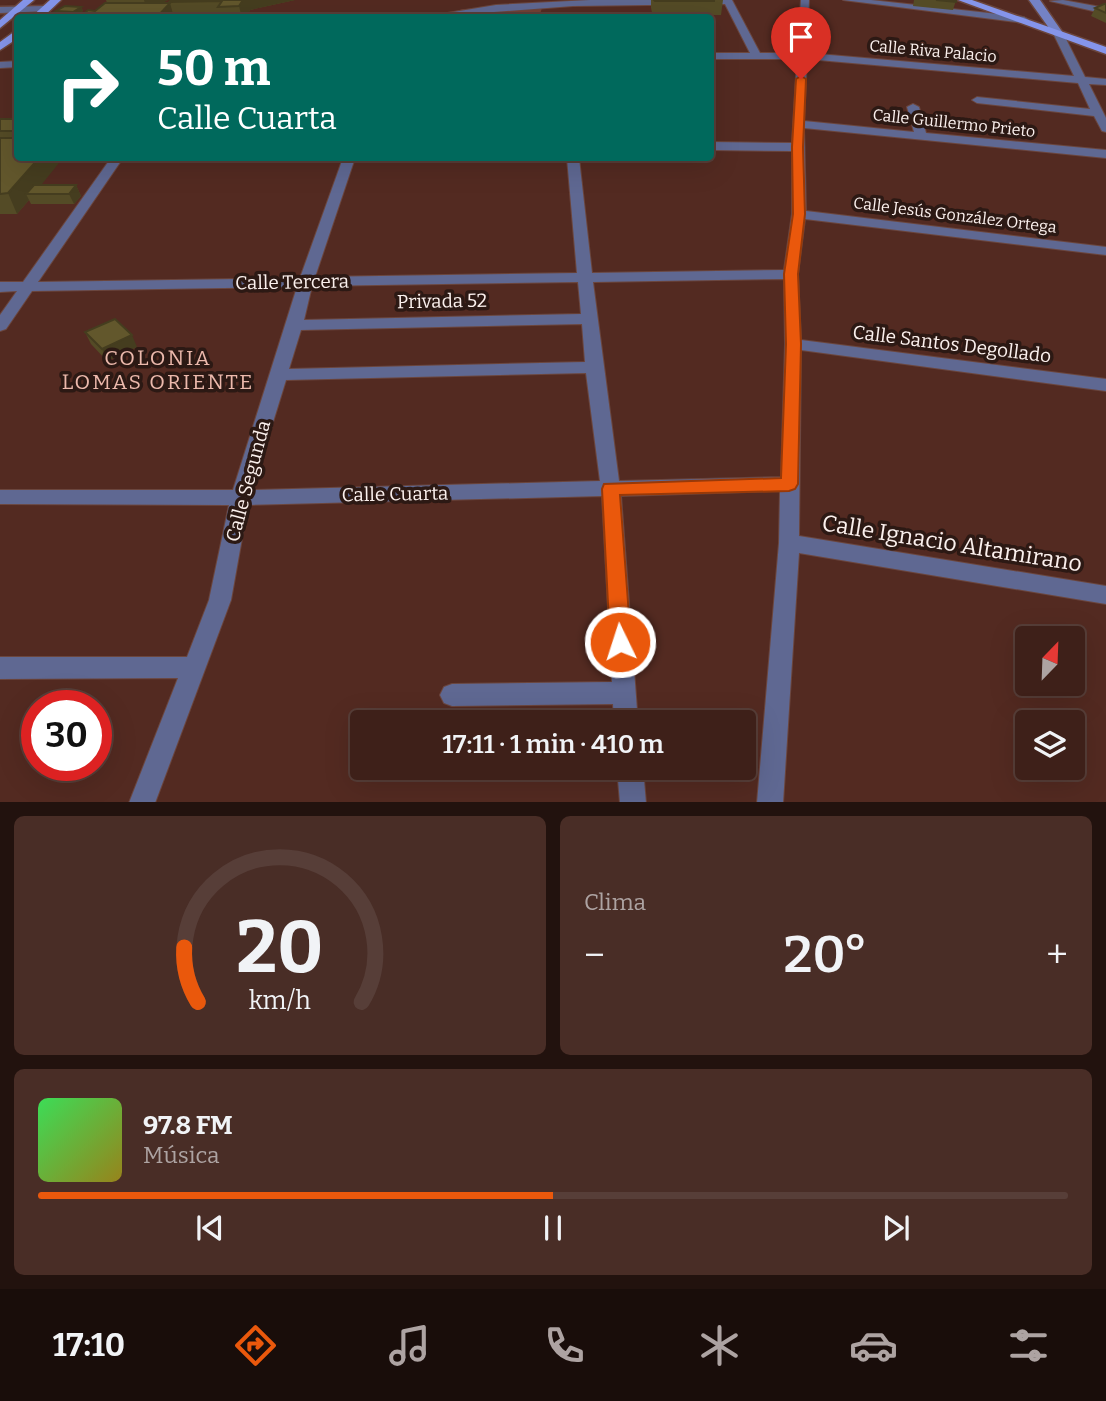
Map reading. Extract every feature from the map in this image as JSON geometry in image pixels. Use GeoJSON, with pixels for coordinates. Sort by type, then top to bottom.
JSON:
{"type":"FeatureCollection","features":[{"type":"Feature","properties":{"kind":"main road"},"geometry":{"type":"LineString","coordinates":[[0,24],[29,0]]}},
{"type":"Feature","properties":{"kind":"main road"},"geometry":{"type":"LineString","coordinates":[[39,14],[56,0]]}},
{"type":"Feature","properties":{"kind":"main road"},"geometry":{"type":"LineString","coordinates":[[45,9],[66,0]]}},
{"type":"Feature","properties":{"kind":"main road"},"geometry":{"type":"LineString","coordinates":[[963,0],[1106,51]]}},
{"type":"Feature","properties":{"kind":"main road"},"geometry":{"type":"LineString","coordinates":[[991,0],[1106,42]]}},
{"type":"Feature","properties":{"kind":"main road"},"geometry":{"type":"LineString","coordinates":[[1035,1],[1058,33]]}},
{"type":"Feature","properties":{"kind":"main road"},"geometry":{"type":"LineString","coordinates":[[0,47],[14,35]]}},
{"type":"Feature","properties":{"kind":"street"},"geometry":{"type":"LineString","coordinates":[[435,14],[460,7],[560,1],[728,0],[757,56]]}},
{"type":"Feature","properties":{"kind":"street"},"geometry":{"type":"LineString","coordinates":[[770,802],[789,543],[793,344],[791,274],[799,214],[798,124],[805,0]]}},
{"type":"Feature","properties":{"kind":"street"},"geometry":{"type":"LineString","coordinates":[[847,0],[1024,20]]}},
{"type":"Feature","properties":{"kind":"street"},"geometry":{"type":"LineString","coordinates":[[1035,1],[1067,0]]}},
{"type":"Feature","properties":{"kind":"street"},"geometry":{"type":"LineString","coordinates":[[1054,1],[1106,11]]}},
{"type":"Feature","properties":{"kind":"street"},"geometry":{"type":"LineString","coordinates":[[0,10],[45,9]]}},
{"type":"Feature","properties":{"kind":"street"},"geometry":{"type":"LineString","coordinates":[[1058,33],[1106,129]]}},
{"type":"Feature","properties":{"kind":"street","name":"Calle Riva Palacio"},"geometry":{"type":"LineString","coordinates":[[714,57],[802,56],[1106,82]]}},
{"type":"Feature","properties":{"kind":"street"},"geometry":{"type":"LineString","coordinates":[[977,100],[1098,113]]}},
{"type":"Feature","properties":{"kind":"street"},"geometry":{"type":"LineString","coordinates":[[913,107],[921,136]]}},
{"type":"Feature","properties":{"kind":"street","name":"Calle Guillermo Prieto"},"geometry":{"type":"LineString","coordinates":[[798,124],[1106,154]]}},
{"type":"Feature","properties":{"kind":"street"},"geometry":{"type":"LineString","coordinates":[[714,146],[798,147]]}},
{"type":"Feature","properties":{"kind":"street"},"geometry":{"type":"LineString","coordinates":[[0,326],[115,161]]}},
{"type":"Feature","properties":{"kind":"street","name":"Calle Segunda"},"geometry":{"type":"LineString","coordinates":[[142,802],[220,600],[240,498],[306,282],[348,161]]}},
{"type":"Feature","properties":{"kind":"street"},"geometry":{"type":"LineString","coordinates":[[573,161],[594,367],[611,489],[625,710]]}},
{"type":"Feature","properties":{"kind":"street","name":"Calle Jesús González Ortega"},"geometry":{"type":"LineString","coordinates":[[799,214],[1106,251]]}},
{"type":"Feature","properties":{"kind":"street","name":"Calle Tercera"},"geometry":{"type":"LineString","coordinates":[[0,287],[791,274]]}},
{"type":"Feature","properties":{"kind":"street","name":"Privada 52"},"geometry":{"type":"LineString","coordinates":[[295,325],[590,319]]}},
{"type":"Feature","properties":{"kind":"street","name":"Calle Santos Degollado"},"geometry":{"type":"LineString","coordinates":[[793,344],[1106,385]]}},
{"type":"Feature","properties":{"kind":"street"},"geometry":{"type":"LineString","coordinates":[[279,375],[594,367]]}},
{"type":"Feature","properties":{"kind":"street","name":"Calle Cuarta"},"geometry":{"type":"LineString","coordinates":[[0,497],[240,498],[789,484]]}},
{"type":"Feature","properties":{"kind":"street","name":"Calle Ignacio Altamirano"},"geometry":{"type":"LineString","coordinates":[[789,543],[1106,595]]}},
{"type":"Feature","properties":{"kind":"street"},"geometry":{"type":"LineString","coordinates":[[0,668],[193,667]]}},
{"type":"Feature","properties":{"kind":"street"},"geometry":{"type":"LineString","coordinates":[[452,695],[623,693]]}},
{"type":"Feature","properties":{"kind":"street"},"geometry":{"type":"LineString","coordinates":[[631,780],[633,802]]}},
{"type":"Feature","properties":{"kind":"shaded area"},"geometry":{"type":"Polygon","coordinates":[[[543,5],[540,14],[445,14],[463,9],[543,5]]]}},
{"type":"Feature","properties":{"kind":"building"},"geometry":{"type":"Polygon","coordinates":[[[243,0],[239,6],[218,7],[222,1],[169,2],[243,0]]]}},
{"type":"Feature","properties":{"kind":"building"},"geometry":{"type":"Polygon","coordinates":[[[714,0],[714,1],[655,1],[714,0]]]}},
{"type":"Feature","properties":{"kind":"building"},"geometry":{"type":"Polygon","coordinates":[[[105,3],[170,3],[160,14],[84,14],[88,10],[95,11],[105,3]]]}},
{"type":"Feature","properties":{"kind":"building"},"geometry":{"type":"Polygon","coordinates":[[[1104,4],[1106,13],[1095,8],[1104,4]]]}},
{"type":"Feature","properties":{"kind":"building"},"geometry":{"type":"Polygon","coordinates":[[[65,6],[81,7],[73,12],[56,11],[65,6]]]}},
{"type":"Feature","properties":{"kind":"building"},"geometry":{"type":"Polygon","coordinates":[[[0,119],[14,119],[14,131],[0,131],[0,119]]]}},
{"type":"Feature","properties":{"kind":"building"},"geometry":{"type":"Polygon","coordinates":[[[0,138],[14,138],[14,161],[36,161],[8,193],[0,194],[0,138]]]}},
{"type":"Feature","properties":{"kind":"building"},"geometry":{"type":"Polygon","coordinates":[[[34,185],[76,185],[69,194],[26,194],[34,185]]]}},
{"type":"Feature","properties":{"kind":"building"},"geometry":{"type":"Polygon","coordinates":[[[115,319],[132,335],[102,349],[85,332],[115,319]]]}},
{"type":"Feature","properties":{"kind":"district","name":"COLONIA LOMAS ORIENTE"},"geometry":{"type":"Point","coordinates":[158,370]}},
{"type":"Feature","properties":{"kind":"route"},"geometry":{"type":"LineString","coordinates":[[620,642],[611,489],[789,484],[793,344],[791,274],[799,214],[798,124],[801,79]]}}]}
